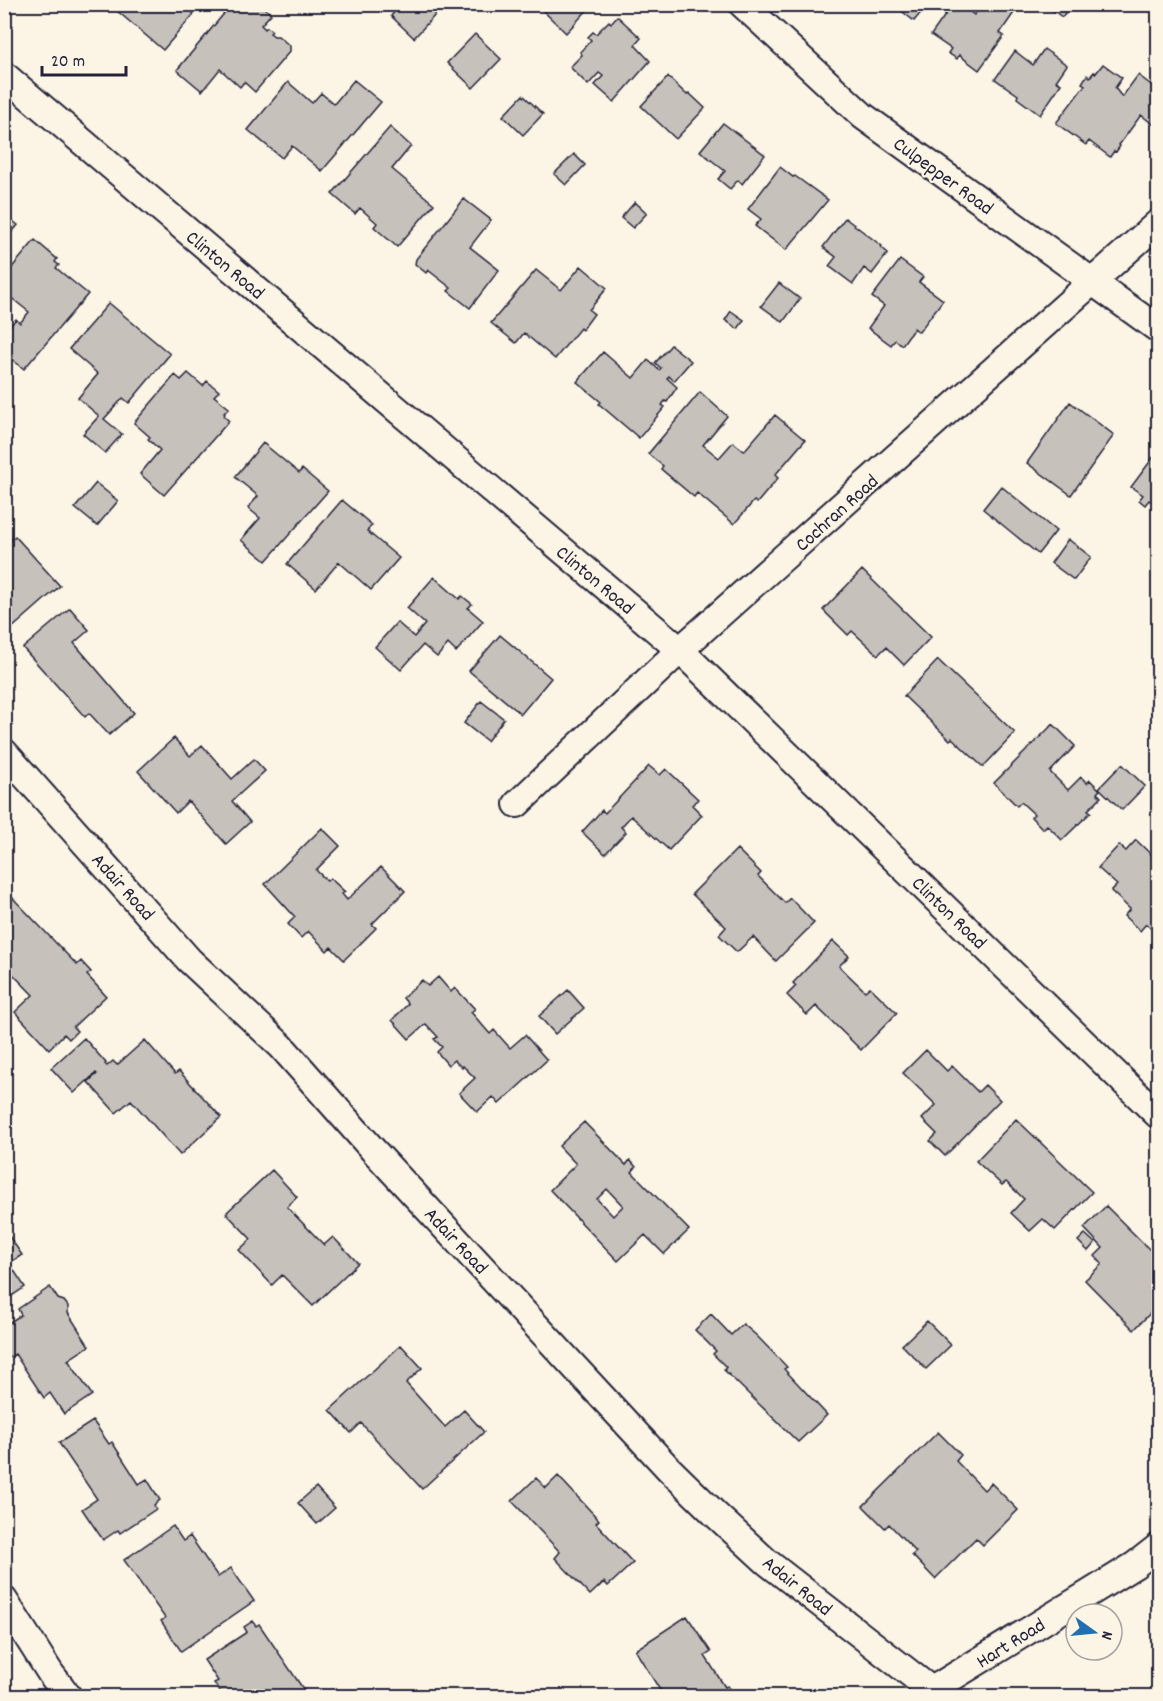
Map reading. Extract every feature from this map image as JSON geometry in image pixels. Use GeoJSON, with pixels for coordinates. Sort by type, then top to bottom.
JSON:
{"type":"FeatureCollection","features":[{"type":"Feature","properties":{"kind":"street","name":"Culpepper Road"},"geometry":{"type":"LineString","coordinates":[[742,4],[862,116],[1158,329]]}},
{"type":"Feature","properties":{"kind":"street","name":"Clinton Road"},"geometry":{"type":"LineString","coordinates":[[4,75],[680,650],[1158,1115]]}},
{"type":"Feature","properties":{"kind":"street","name":"Cochran Road"},"geometry":{"type":"LineString","coordinates":[[517,804],[680,650],[1158,223]]}},
{"type":"Feature","properties":{"kind":"street","name":"Adair Road"},"geometry":{"type":"LineString","coordinates":[[4,752],[189,960],[281,1046],[374,1151],[669,1469],[766,1562],[931,1694]]}},
{"type":"Feature","properties":{"kind":"street","name":"Hart Road"},"geometry":{"type":"LineString","coordinates":[[931,1694],[1158,1547]]}},
{"type":"Feature","properties":{"kind":"street"},"geometry":{"type":"LineString","coordinates":[[4,1600],[51,1674],[68,1696]]}},
{"type":"Feature","properties":{"kind":"building"},"geometry":{"type":"Polygon","coordinates":[[[121,4],[183,4],[194,14],[163,50],[116,10],[121,4]]]}},
{"type":"Feature","properties":{"kind":"building"},"geometry":{"type":"Polygon","coordinates":[[[232,4],[240,4],[242,7],[244,4],[260,4],[271,14],[261,25],[265,29],[267,27],[272,31],[270,33],[278,36],[290,46],[290,51],[255,92],[244,82],[240,87],[220,69],[202,91],[177,70],[232,4]]]}},
{"type":"Feature","properties":{"kind":"building"},"geometry":{"type":"Polygon","coordinates":[[[401,4],[424,4],[435,15],[414,38],[391,16],[401,4]]]}},
{"type":"Feature","properties":{"kind":"building"},"geometry":{"type":"Polygon","coordinates":[[[536,4],[592,4],[592,5],[566,33],[536,4]]]}},
{"type":"Feature","properties":{"kind":"building"},"geometry":{"type":"Polygon","coordinates":[[[893,4],[928,4],[914,21],[893,4]]]}},
{"type":"Feature","properties":{"kind":"building"},"geometry":{"type":"Polygon","coordinates":[[[953,4],[960,4],[974,15],[982,4],[1020,4],[1000,33],[1004,36],[979,70],[959,55],[957,59],[948,53],[951,49],[931,35],[953,4]]]}},
{"type":"Feature","properties":{"kind":"building"},"geometry":{"type":"Polygon","coordinates":[[[1044,4],[1072,4],[1062,17],[1044,4]]]}},
{"type":"Feature","properties":{"kind":"building"},"geometry":{"type":"Polygon","coordinates":[[[617,16],[641,38],[635,45],[650,61],[614,102],[595,85],[603,76],[599,73],[588,85],[570,67],[582,55],[580,52],[591,40],[588,37],[593,32],[596,34],[617,16]]]}},
{"type":"Feature","properties":{"kind":"building"},"geometry":{"type":"Polygon","coordinates":[[[475,34],[501,59],[473,88],[447,63],[475,34]]]}},
{"type":"Feature","properties":{"kind":"building"},"geometry":{"type":"Polygon","coordinates":[[[1044,49],[1067,65],[1056,81],[1061,84],[1040,115],[1017,98],[1018,95],[995,79],[1015,51],[1033,65],[1044,49]]]}},
{"type":"Feature","properties":{"kind":"building"},"geometry":{"type":"Polygon","coordinates":[[[1103,64],[1122,78],[1115,88],[1122,97],[1138,75],[1158,90],[1158,128],[1141,115],[1116,152],[1114,151],[1110,157],[1089,141],[1086,145],[1056,123],[1085,85],[1082,83],[1087,75],[1090,77],[1094,72],[1096,73],[1103,64]]]}},
{"type":"Feature","properties":{"kind":"building"},"geometry":{"type":"Polygon","coordinates":[[[668,77],[705,108],[676,139],[641,106],[668,77]]]}},
{"type":"Feature","properties":{"kind":"building"},"geometry":{"type":"Polygon","coordinates":[[[354,80],[381,102],[322,171],[292,146],[282,158],[248,130],[288,82],[312,103],[321,93],[334,104],[354,80]]]}},
{"type":"Feature","properties":{"kind":"building"},"geometry":{"type":"Polygon","coordinates":[[[523,95],[543,114],[523,135],[503,116],[523,95]]]}},
{"type":"Feature","properties":{"kind":"building"},"geometry":{"type":"Polygon","coordinates":[[[723,123],[765,155],[742,184],[738,180],[730,189],[718,179],[725,171],[700,151],[723,123]]]}},
{"type":"Feature","properties":{"kind":"building"},"geometry":{"type":"Polygon","coordinates":[[[390,127],[411,146],[392,169],[434,204],[397,247],[374,227],[377,223],[360,208],[355,214],[332,194],[390,127]]]}},
{"type":"Feature","properties":{"kind":"building"},"geometry":{"type":"Polygon","coordinates":[[[574,154],[585,165],[566,185],[554,174],[574,154]]]}},
{"type":"Feature","properties":{"kind":"building"},"geometry":{"type":"Polygon","coordinates":[[[780,167],[828,200],[786,250],[755,226],[761,219],[748,209],[780,167]]]}},
{"type":"Feature","properties":{"kind":"building"},"geometry":{"type":"Polygon","coordinates":[[[464,199],[491,220],[470,247],[499,270],[470,308],[448,291],[451,288],[428,270],[426,273],[415,264],[416,259],[464,199]]]}},
{"type":"Feature","properties":{"kind":"building"},"geometry":{"type":"Polygon","coordinates":[[[635,202],[647,213],[633,228],[621,218],[635,202]]]}},
{"type":"Feature","properties":{"kind":"building"},"geometry":{"type":"Polygon","coordinates":[[[4,214],[18,225],[4,242],[4,214]]]}},
{"type":"Feature","properties":{"kind":"building"},"geometry":{"type":"Polygon","coordinates":[[[845,218],[888,253],[872,274],[864,268],[853,284],[829,266],[836,257],[823,247],[845,218]]]}},
{"type":"Feature","properties":{"kind":"building"},"geometry":{"type":"Polygon","coordinates":[[[35,240],[57,259],[55,262],[59,265],[56,268],[88,294],[24,369],[4,353],[4,333],[16,319],[20,323],[29,312],[4,292],[4,277],[35,240]]]}},
{"type":"Feature","properties":{"kind":"building"},"geometry":{"type":"Polygon","coordinates":[[[900,260],[923,277],[919,282],[943,300],[919,332],[914,328],[902,345],[895,340],[891,345],[868,328],[884,306],[872,297],[900,260]]]}},
{"type":"Feature","properties":{"kind":"building"},"geometry":{"type":"Polygon","coordinates":[[[581,266],[607,288],[589,310],[594,314],[555,359],[524,333],[516,343],[491,323],[536,270],[561,290],[581,266]]]}},
{"type":"Feature","properties":{"kind":"building"},"geometry":{"type":"Polygon","coordinates":[[[779,283],[800,299],[783,322],[761,306],[779,283]]]}},
{"type":"Feature","properties":{"kind":"building"},"geometry":{"type":"Polygon","coordinates":[[[109,303],[170,354],[129,403],[123,398],[104,419],[122,434],[105,453],[83,434],[99,416],[78,398],[98,374],[69,349],[109,303]]]}},
{"type":"Feature","properties":{"kind":"building"},"geometry":{"type":"Polygon","coordinates":[[[731,311],[744,320],[738,329],[725,320],[731,311]]]}},
{"type":"Feature","properties":{"kind":"building"},"geometry":{"type":"Polygon","coordinates":[[[671,345],[691,361],[674,381],[669,376],[667,378],[677,387],[667,402],[665,401],[662,405],[665,407],[639,438],[577,382],[603,352],[633,378],[648,360],[659,370],[661,368],[655,363],[671,345]]]}},
{"type":"Feature","properties":{"kind":"building"},"geometry":{"type":"Polygon","coordinates":[[[188,373],[203,386],[207,381],[219,391],[214,396],[229,408],[224,416],[229,421],[164,495],[140,474],[160,450],[148,439],[150,437],[134,423],[175,375],[181,380],[188,373]]]}},
{"type":"Feature","properties":{"kind":"building"},"geometry":{"type":"Polygon","coordinates":[[[700,392],[727,416],[703,445],[719,458],[733,442],[744,451],[775,415],[805,440],[775,475],[778,478],[757,503],[754,501],[734,524],[697,493],[694,497],[661,469],[663,466],[648,454],[700,392]]]}},
{"type":"Feature","properties":{"kind":"building"},"geometry":{"type":"Polygon","coordinates":[[[1070,402],[1114,435],[1071,495],[1027,463],[1070,402]]]}},
{"type":"Feature","properties":{"kind":"building"},"geometry":{"type":"Polygon","coordinates":[[[263,443],[299,473],[302,469],[328,491],[266,561],[241,540],[260,518],[248,508],[258,496],[235,477],[263,443]]]}},
{"type":"Feature","properties":{"kind":"building"},"geometry":{"type":"Polygon","coordinates":[[[1158,451],[1158,507],[1149,500],[1145,505],[1139,500],[1143,495],[1131,487],[1158,451]]]}},
{"type":"Feature","properties":{"kind":"building"},"geometry":{"type":"Polygon","coordinates":[[[96,483],[118,501],[97,526],[75,508],[96,483]]]}},
{"type":"Feature","properties":{"kind":"building"},"geometry":{"type":"Polygon","coordinates":[[[1001,486],[1056,531],[1038,554],[983,509],[1001,486]]]}},
{"type":"Feature","properties":{"kind":"building"},"geometry":{"type":"Polygon","coordinates":[[[342,500],[372,525],[367,531],[399,558],[371,590],[339,562],[316,589],[287,564],[342,500]]]}},
{"type":"Feature","properties":{"kind":"building"},"geometry":{"type":"Polygon","coordinates":[[[15,536],[60,586],[11,629],[4,622],[4,546],[15,536]]]}},
{"type":"Feature","properties":{"kind":"building"},"geometry":{"type":"Polygon","coordinates":[[[1068,539],[1091,557],[1074,580],[1051,563],[1068,539]]]}},
{"type":"Feature","properties":{"kind":"building"},"geometry":{"type":"Polygon","coordinates":[[[862,570],[931,637],[904,665],[886,647],[878,655],[852,631],[848,635],[823,610],[862,570]]]}},
{"type":"Feature","properties":{"kind":"building"},"geometry":{"type":"Polygon","coordinates":[[[434,577],[459,599],[462,596],[472,604],[468,608],[483,621],[456,652],[448,644],[437,657],[423,645],[401,670],[375,647],[397,622],[414,637],[425,624],[407,608],[434,577]]]}},
{"type":"Feature","properties":{"kind":"building"},"geometry":{"type":"Polygon","coordinates":[[[70,608],[89,630],[74,643],[134,713],[109,735],[89,713],[85,717],[23,648],[70,608]]]}},
{"type":"Feature","properties":{"kind":"building"},"geometry":{"type":"Polygon","coordinates":[[[500,635],[551,678],[521,714],[469,671],[500,635]]]}},
{"type":"Feature","properties":{"kind":"building"},"geometry":{"type":"Polygon","coordinates":[[[938,660],[1015,733],[983,767],[952,738],[950,740],[904,696],[938,660]]]}},
{"type":"Feature","properties":{"kind":"building"},"geometry":{"type":"Polygon","coordinates":[[[481,701],[504,719],[487,741],[464,723],[481,701]]]}},
{"type":"Feature","properties":{"kind":"building"},"geometry":{"type":"Polygon","coordinates":[[[1053,724],[1075,746],[1050,772],[1068,790],[1081,777],[1087,783],[1090,780],[1100,790],[1097,793],[1101,797],[1088,810],[1091,812],[1062,840],[1047,825],[1043,829],[1031,817],[1034,814],[1021,802],[1017,806],[994,783],[1053,724]]]}},
{"type":"Feature","properties":{"kind":"building"},"geometry":{"type":"Polygon","coordinates":[[[174,738],[190,756],[202,745],[232,779],[254,759],[265,771],[232,801],[250,822],[226,844],[188,801],[176,813],[138,771],[174,738]]]}},
{"type":"Feature","properties":{"kind":"building"},"geometry":{"type":"Polygon","coordinates":[[[1122,764],[1145,786],[1122,810],[1099,788],[1122,764]]]}},
{"type":"Feature","properties":{"kind":"building"},"geometry":{"type":"Polygon","coordinates":[[[649,766],[660,775],[666,769],[698,799],[692,805],[702,815],[669,850],[631,816],[621,827],[626,832],[605,854],[582,832],[602,810],[605,813],[649,766]]]}},
{"type":"Feature","properties":{"kind":"building"},"geometry":{"type":"Polygon","coordinates":[[[322,828],[340,846],[316,870],[327,881],[330,878],[345,892],[342,894],[347,900],[381,867],[405,891],[372,924],[376,928],[344,960],[331,947],[327,951],[308,931],[301,938],[288,924],[295,917],[265,884],[322,828]]]}},
{"type":"Feature","properties":{"kind":"building"},"geometry":{"type":"Polygon","coordinates":[[[1136,840],[1158,861],[1158,935],[1146,924],[1140,931],[1124,916],[1130,909],[1111,891],[1117,885],[1098,868],[1119,845],[1126,851],[1136,840]]]}},
{"type":"Feature","properties":{"kind":"building"},"geometry":{"type":"Polygon","coordinates":[[[737,849],[761,873],[758,876],[785,903],[790,898],[814,923],[776,961],[753,937],[737,952],[719,935],[726,927],[692,894],[737,849]]]}},
{"type":"Feature","properties":{"kind":"building"},"geometry":{"type":"Polygon","coordinates":[[[8,893],[77,965],[81,961],[91,972],[87,975],[106,996],[73,1027],[77,1031],[69,1039],[64,1034],[49,1049],[15,1012],[33,995],[4,965],[4,896],[8,893]]]}},
{"type":"Feature","properties":{"kind":"building"},"geometry":{"type":"Polygon","coordinates":[[[833,941],[849,956],[839,966],[865,991],[870,987],[897,1013],[861,1050],[816,1006],[807,1015],[787,995],[796,986],[793,983],[833,941]]]}},
{"type":"Feature","properties":{"kind":"building"},"geometry":{"type":"Polygon","coordinates":[[[438,977],[451,992],[455,988],[475,1009],[471,1012],[490,1034],[494,1030],[510,1048],[525,1035],[547,1060],[499,1104],[493,1097],[477,1112],[459,1093],[475,1078],[454,1060],[448,1065],[437,1052],[442,1047],[434,1039],[438,1037],[426,1024],[409,1039],[392,1020],[408,1004],[403,998],[422,980],[428,986],[438,977]]]}},
{"type":"Feature","properties":{"kind":"building"},"geometry":{"type":"Polygon","coordinates":[[[568,990],[584,1008],[555,1034],[539,1016],[568,990]]]}},
{"type":"Feature","properties":{"kind":"building"},"geometry":{"type":"Polygon","coordinates":[[[84,1038],[107,1066],[113,1061],[117,1065],[145,1040],[175,1074],[179,1071],[221,1117],[180,1155],[131,1100],[116,1113],[88,1082],[96,1073],[74,1093],[51,1068],[84,1038]]]}},
{"type":"Feature","properties":{"kind":"building"},"geometry":{"type":"Polygon","coordinates":[[[926,1050],[947,1071],[952,1066],[978,1092],[985,1085],[1000,1100],[945,1156],[930,1141],[937,1134],[922,1119],[936,1105],[903,1073],[926,1050]]]}},
{"type":"Feature","properties":{"kind":"building"},"geometry":{"type":"Polygon","coordinates":[[[1016,1119],[1092,1192],[1055,1230],[1043,1219],[1030,1231],[1011,1213],[1024,1199],[1006,1182],[1002,1185],[976,1161],[1016,1119]]]}},
{"type":"Feature","properties":{"kind":"building"},"geometry":{"type":"Polygon","coordinates":[[[584,1122],[626,1165],[630,1160],[636,1167],[632,1172],[689,1230],[664,1254],[645,1235],[618,1261],[550,1190],[576,1164],[559,1146],[584,1122]],[[607,1189],[597,1199],[613,1216],[623,1206],[607,1189]]]}},
{"type":"Feature","properties":{"kind":"building"},"geometry":{"type":"Polygon","coordinates":[[[272,1170],[297,1197],[287,1207],[324,1245],[333,1237],[358,1263],[313,1306],[282,1275],[272,1285],[239,1250],[251,1239],[226,1213],[272,1170]]]}},
{"type":"Feature","properties":{"kind":"building"},"geometry":{"type":"Polygon","coordinates":[[[1106,1206],[1151,1251],[1158,1246],[1158,1305],[1134,1330],[1085,1280],[1102,1264],[1095,1256],[1103,1248],[1084,1228],[1106,1206]]]}},
{"type":"Feature","properties":{"kind":"building"},"geometry":{"type":"Polygon","coordinates":[[[4,1229],[22,1255],[9,1263],[25,1287],[4,1301],[4,1229]]]}},
{"type":"Feature","properties":{"kind":"building"},"geometry":{"type":"Polygon","coordinates":[[[1085,1234],[1095,1243],[1088,1251],[1078,1241],[1085,1234]]]}},
{"type":"Feature","properties":{"kind":"building"},"geometry":{"type":"Polygon","coordinates":[[[50,1287],[58,1299],[64,1301],[68,1306],[68,1313],[89,1346],[68,1360],[92,1395],[64,1414],[50,1393],[44,1398],[15,1354],[4,1361],[4,1326],[21,1315],[18,1309],[50,1287]]]}},
{"type":"Feature","properties":{"kind":"building"},"geometry":{"type":"Polygon","coordinates":[[[711,1314],[731,1335],[743,1324],[757,1336],[787,1367],[784,1369],[827,1415],[798,1442],[724,1370],[726,1367],[713,1354],[716,1351],[695,1330],[711,1314]]]}},
{"type":"Feature","properties":{"kind":"building"},"geometry":{"type":"Polygon","coordinates":[[[927,1321],[951,1345],[926,1369],[902,1345],[927,1321]]]}},
{"type":"Feature","properties":{"kind":"building"},"geometry":{"type":"Polygon","coordinates":[[[401,1345],[422,1368],[406,1383],[445,1427],[464,1410],[484,1432],[422,1489],[361,1423],[351,1433],[330,1410],[401,1345]]]}},
{"type":"Feature","properties":{"kind":"building"},"geometry":{"type":"Polygon","coordinates":[[[93,1421],[109,1444],[112,1442],[139,1484],[147,1479],[160,1500],[154,1505],[156,1509],[120,1533],[118,1530],[103,1540],[82,1509],[97,1499],[59,1443],[93,1421]]]}},
{"type":"Feature","properties":{"kind":"building"},"geometry":{"type":"Polygon","coordinates":[[[938,1432],[961,1455],[956,1461],[984,1490],[991,1483],[1018,1510],[983,1545],[976,1538],[935,1579],[912,1555],[916,1552],[889,1524],[885,1528],[863,1506],[938,1432]]]}},
{"type":"Feature","properties":{"kind":"building"},"geometry":{"type":"Polygon","coordinates":[[[558,1476],[599,1520],[596,1523],[633,1563],[608,1586],[604,1582],[590,1595],[555,1558],[560,1552],[512,1501],[536,1478],[546,1488],[558,1476]]]}},
{"type":"Feature","properties":{"kind":"building"},"geometry":{"type":"Polygon","coordinates":[[[316,1487],[335,1508],[317,1524],[298,1503],[316,1487]]]}},
{"type":"Feature","properties":{"kind":"building"},"geometry":{"type":"Polygon","coordinates":[[[173,1526],[183,1541],[190,1536],[218,1577],[231,1568],[254,1601],[181,1651],[161,1621],[165,1618],[124,1560],[173,1526]]]}},
{"type":"Feature","properties":{"kind":"building"},"geometry":{"type":"Polygon","coordinates":[[[687,1616],[711,1652],[705,1656],[725,1687],[728,1686],[735,1696],[650,1696],[660,1690],[635,1650],[687,1616]]]}},
{"type":"Feature","properties":{"kind":"building"},"geometry":{"type":"Polygon","coordinates":[[[253,1621],[256,1626],[259,1624],[308,1696],[223,1696],[214,1683],[218,1681],[204,1660],[247,1632],[244,1627],[253,1621]]]}}]}
